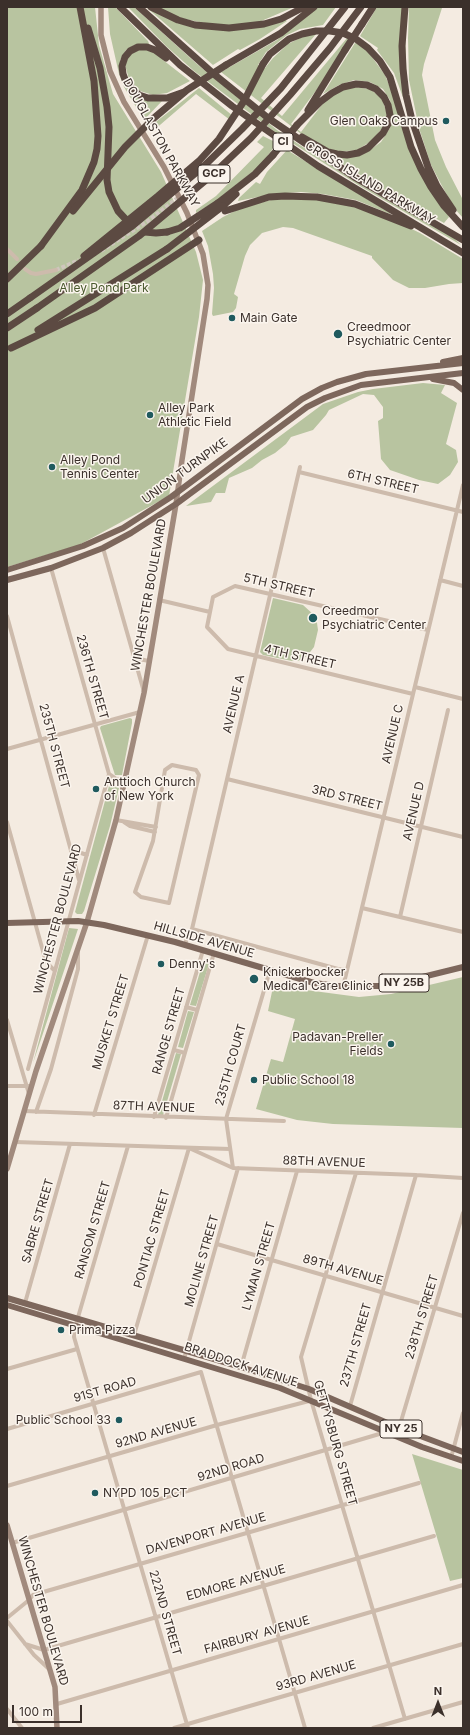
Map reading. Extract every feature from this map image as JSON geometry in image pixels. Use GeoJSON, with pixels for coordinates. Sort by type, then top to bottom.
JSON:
{"type":"FeatureCollection","features":[{"type":"Feature","properties":{"kind":"highway"},"geometry":{"type":"LineString","coordinates":[[81,7],[100,68],[107,107],[109,192],[118,212],[133,227],[144,232],[167,232],[180,228],[222,207],[269,197],[300,196],[335,199],[355,204],[392,217],[463,253]]}},
{"type":"Feature","properties":{"kind":"highway"},"geometry":{"type":"LineString","coordinates":[[41,246],[82,190],[94,162],[97,149],[98,136],[94,81],[81,7]]}},
{"type":"Feature","properties":{"kind":"highway","name":"CROSS ISLAND PARKWAY"},"geometry":{"type":"LineString","coordinates":[[120,7],[155,42],[206,87],[318,166],[463,253]]}},
{"type":"Feature","properties":{"kind":"highway","name":"CROSS ISLAND PARKWAY"},"geometry":{"type":"LineString","coordinates":[[139,7],[215,75],[268,118],[356,178],[463,240]]}},
{"type":"Feature","properties":{"kind":"highway"},"geometry":{"type":"LineString","coordinates":[[151,7],[173,18],[189,23],[211,27],[229,28],[264,24],[281,19],[304,7]]}},
{"type":"Feature","properties":{"kind":"highway"},"geometry":{"type":"LineString","coordinates":[[7,279],[73,212],[130,142],[159,113],[206,76],[263,44],[314,7]]}},
{"type":"Feature","properties":{"kind":"highway","name":"GCP"},"geometry":{"type":"LineString","coordinates":[[7,314],[131,227],[204,166],[281,88],[345,7]]}},
{"type":"Feature","properties":{"kind":"highway","name":"GCP"},"geometry":{"type":"LineString","coordinates":[[7,328],[139,236],[218,170],[251,138],[290,95],[330,48],[361,7]]}},
{"type":"Feature","properties":{"kind":"highway"},"geometry":{"type":"LineString","coordinates":[[9,349],[167,249],[222,207],[253,178],[318,100],[345,50],[374,7]]}},
{"type":"Feature","properties":{"kind":"highway"},"geometry":{"type":"LineString","coordinates":[[405,7],[402,46],[403,69],[406,95],[412,120],[428,167],[441,192],[463,223]]}},
{"type":"Feature","properties":{"kind":"highway"},"geometry":{"type":"LineString","coordinates":[[30,298],[128,221],[199,161],[232,122],[263,64],[270,54],[289,39],[316,31],[343,33],[356,39],[368,48],[380,61],[390,77],[411,147],[424,175],[444,206],[463,227]]}},
{"type":"Feature","properties":{"kind":"highway"},"geometry":{"type":"LineString","coordinates":[[187,90],[167,98],[148,98],[139,95],[126,82],[123,74],[122,66],[125,57],[130,51],[138,47],[147,47],[155,50],[206,87]]}},
{"type":"Feature","properties":{"kind":"highway"},"geometry":{"type":"LineString","coordinates":[[268,118],[328,152],[347,155],[358,153],[368,148],[383,133],[388,124],[390,114],[384,97],[376,89],[367,85],[356,84],[343,87],[318,100]]}},
{"type":"Feature","properties":{"kind":"highway"},"geometry":{"type":"LineString","coordinates":[[9,349],[95,308],[199,240]]}},
{"type":"Feature","properties":{"kind":"main road","name":"DOUGLASTON PARKWAY"},"geometry":{"type":"LineString","coordinates":[[101,7],[101,35],[105,54],[114,82],[124,102],[173,182],[199,240]]}},
{"type":"Feature","properties":{"kind":"main road","name":"WINCHESTER BOULEVARD"},"geometry":{"type":"LineString","coordinates":[[7,1166],[24,1111],[29,1086],[36,1071],[87,922],[116,820],[144,693],[178,492],[208,299],[206,270],[199,240]]}},
{"type":"Feature","properties":{"kind":"main road"},"geometry":{"type":"LineString","coordinates":[[417,368],[463,358]]}},
{"type":"Feature","properties":{"kind":"main road","name":"UNION TURNPIKE"},"geometry":{"type":"LineString","coordinates":[[7,570],[60,555],[102,538],[143,516],[178,492],[302,399],[322,388],[366,374],[463,364]]}},
{"type":"Feature","properties":{"kind":"main road","name":"UNION TURNPIKE"},"geometry":{"type":"LineString","coordinates":[[7,580],[51,568],[103,548],[176,504],[223,468],[313,404],[325,398],[361,385],[463,373]]}},
{"type":"Feature","properties":{"kind":"main road"},"geometry":{"type":"LineString","coordinates":[[419,377],[444,380],[454,383],[463,390]]}},
{"type":"Feature","properties":{"kind":"main road","name":"HILLSIDE AVENUE"},"geometry":{"type":"LineString","coordinates":[[7,922],[87,922],[186,945],[321,984],[344,987],[390,986],[463,968]]}},
{"type":"Feature","properties":{"kind":"main road","name":"BRADDOCK AVENUE"},"geometry":{"type":"LineString","coordinates":[[7,1298],[241,1367],[308,1389],[399,1428],[463,1452]]}},
{"type":"Feature","properties":{"kind":"main road","name":"BRADDOCK AVENUE"},"geometry":{"type":"LineString","coordinates":[[7,1305],[280,1388],[451,1458],[463,1461]]}},
{"type":"Feature","properties":{"kind":"main road","name":"WINCHESTER BOULEVARD"},"geometry":{"type":"LineString","coordinates":[[7,1526],[55,1687],[57,1728]]}},
{"type":"Feature","properties":{"kind":"street"},"geometry":{"type":"LineString","coordinates":[[7,249],[17,259]]}},
{"type":"Feature","properties":{"kind":"street"},"geometry":{"type":"LineString","coordinates":[[25,269],[30,273],[36,274],[56,270]]}},
{"type":"Feature","properties":{"kind":"street","name":"AVENUE A"},"geometry":{"type":"LineString","coordinates":[[186,945],[188,934],[192,930],[300,467]]}},
{"type":"Feature","properties":{"kind":"street","name":"6TH STREET"},"geometry":{"type":"LineString","coordinates":[[299,472],[463,512]]}},
{"type":"Feature","properties":{"kind":"street","name":"AVENUE C"},"geometry":{"type":"LineString","coordinates":[[344,987],[463,485]]}},
{"type":"Feature","properties":{"kind":"street"},"geometry":{"type":"LineString","coordinates":[[103,548],[144,693]]}},
{"type":"Feature","properties":{"kind":"street","name":"236TH STREET"},"geometry":{"type":"LineString","coordinates":[[51,568],[109,774]]}},
{"type":"Feature","properties":{"kind":"street"},"geometry":{"type":"LineString","coordinates":[[440,580],[463,586]]}},
{"type":"Feature","properties":{"kind":"street","name":"5TH STREET"},"geometry":{"type":"LineString","coordinates":[[210,612],[213,597],[235,586],[428,630]]}},
{"type":"Feature","properties":{"kind":"street"},"geometry":{"type":"LineString","coordinates":[[159,600],[210,612]]}},
{"type":"Feature","properties":{"kind":"street","name":"4TH STREET"},"geometry":{"type":"LineString","coordinates":[[210,612],[206,628],[228,649],[413,694]]}},
{"type":"Feature","properties":{"kind":"street","name":"235TH STREET"},"geometry":{"type":"LineString","coordinates":[[7,616],[72,850],[79,881]]}},
{"type":"Feature","properties":{"kind":"street"},"geometry":{"type":"LineString","coordinates":[[134,658],[149,661]]}},
{"type":"Feature","properties":{"kind":"street"},"geometry":{"type":"LineString","coordinates":[[415,687],[463,699]]}},
{"type":"Feature","properties":{"kind":"street","name":"AVENUE D"},"geometry":{"type":"LineString","coordinates":[[400,917],[448,710]]}},
{"type":"Feature","properties":{"kind":"street"},"geometry":{"type":"LineString","coordinates":[[7,749],[140,712]]}},
{"type":"Feature","properties":{"kind":"street"},"geometry":{"type":"LineString","coordinates":[[172,765],[196,770],[199,775],[169,903],[141,897],[135,892],[156,830],[165,770],[172,765]]}},
{"type":"Feature","properties":{"kind":"street"},"geometry":{"type":"LineString","coordinates":[[109,774],[116,779],[125,781]]}},
{"type":"Feature","properties":{"kind":"street","name":"WINCHESTER BOULEVARD"},"geometry":{"type":"LineString","coordinates":[[28,1069],[109,774]]}},
{"type":"Feature","properties":{"kind":"street","name":"3RD STREET"},"geometry":{"type":"LineString","coordinates":[[227,779],[463,837]]}},
{"type":"Feature","properties":{"kind":"street"},"geometry":{"type":"LineString","coordinates":[[116,820],[124,822],[130,826],[156,830]]}},
{"type":"Feature","properties":{"kind":"street"},"geometry":{"type":"LineString","coordinates":[[7,822],[46,962],[55,971]]}},
{"type":"Feature","properties":{"kind":"street"},"geometry":{"type":"LineString","coordinates":[[72,850],[87,855]]}},
{"type":"Feature","properties":{"kind":"street"},"geometry":{"type":"LineString","coordinates":[[362,908],[463,932]]}},
{"type":"Feature","properties":{"kind":"street"},"geometry":{"type":"LineString","coordinates":[[192,930],[338,969],[347,970]]}},
{"type":"Feature","properties":{"kind":"street","name":"MUSKET STREET"},"geometry":{"type":"LineString","coordinates":[[94,1115],[148,935]]}},
{"type":"Feature","properties":{"kind":"street","name":"WINCHESTER BOULEVARD"},"geometry":{"type":"LineString","coordinates":[[36,1112],[51,1069],[78,969],[78,949]]}},
{"type":"Feature","properties":{"kind":"street","name":"RANGE STREET"},"geometry":{"type":"LineString","coordinates":[[154,1117],[203,950]]}},
{"type":"Feature","properties":{"kind":"street","name":"RANGE STREET"},"geometry":{"type":"LineString","coordinates":[[166,1118],[214,953]]}},
{"type":"Feature","properties":{"kind":"street","name":"235TH COURT"},"geometry":{"type":"LineString","coordinates":[[233,1168],[226,1119],[270,970]]}},
{"type":"Feature","properties":{"kind":"street"},"geometry":{"type":"LineString","coordinates":[[186,1007],[197,1010]]}},
{"type":"Feature","properties":{"kind":"street"},"geometry":{"type":"LineString","coordinates":[[7,1020],[21,1067],[29,1086],[7,1086]]}},
{"type":"Feature","properties":{"kind":"street"},"geometry":{"type":"LineString","coordinates":[[174,1050],[185,1053]]}},
{"type":"Feature","properties":{"kind":"street"},"geometry":{"type":"LineString","coordinates":[[21,1067],[36,1071]]}},
{"type":"Feature","properties":{"kind":"street","name":"87TH AVENUE"},"geometry":{"type":"LineString","coordinates":[[24,1111],[166,1118],[284,1121]]}},
{"type":"Feature","properties":{"kind":"street","name":"88TH AVENUE"},"geometry":{"type":"LineString","coordinates":[[15,1142],[230,1149]]}},
{"type":"Feature","properties":{"kind":"street","name":"SABRE STREET"},"geometry":{"type":"LineString","coordinates":[[25,1303],[70,1144]]}},
{"type":"Feature","properties":{"kind":"street","name":"RANSOM STREET"},"geometry":{"type":"LineString","coordinates":[[78,1319],[128,1146]]}},
{"type":"Feature","properties":{"kind":"street","name":"88TH AVENUE"},"geometry":{"type":"LineString","coordinates":[[189,1148],[233,1168],[463,1178]]}},
{"type":"Feature","properties":{"kind":"street","name":"PONTIAC STREET"},"geometry":{"type":"LineString","coordinates":[[134,1335],[189,1148]]}},
{"type":"Feature","properties":{"kind":"street","name":"MOLINE STREET"},"geometry":{"type":"LineString","coordinates":[[184,1359],[238,1168]]}},
{"type":"Feature","properties":{"kind":"street","name":"LYMAN STREET"},"geometry":{"type":"LineString","coordinates":[[241,1367],[297,1171]]}},
{"type":"Feature","properties":{"kind":"street","name":"GETTYSBURG STREET"},"geometry":{"type":"LineString","coordinates":[[356,1173],[301,1357],[311,1400],[405,1719]]}},
{"type":"Feature","properties":{"kind":"street","name":"237TH STREET"},"geometry":{"type":"LineString","coordinates":[[350,1406],[381,1292],[416,1175]]}},
{"type":"Feature","properties":{"kind":"street","name":"238TH STREET"},"geometry":{"type":"LineString","coordinates":[[399,1428],[463,1213]]}},
{"type":"Feature","properties":{"kind":"street","name":"89TH AVENUE"},"geometry":{"type":"LineString","coordinates":[[217,1244],[463,1316]]}},
{"type":"Feature","properties":{"kind":"street","name":"222ND STREET"},"geometry":{"type":"LineString","coordinates":[[78,1319],[75,1326],[74,1337],[77,1349],[141,1564],[187,1726]]}},
{"type":"Feature","properties":{"kind":"street"},"geometry":{"type":"LineString","coordinates":[[7,1369],[77,1349]]}},
{"type":"Feature","properties":{"kind":"street"},"geometry":{"type":"LineString","coordinates":[[204,1365],[201,1372],[305,1728]]}},
{"type":"Feature","properties":{"kind":"street","name":"91ST ROAD"},"geometry":{"type":"LineString","coordinates":[[7,1429],[201,1372]]}},
{"type":"Feature","properties":{"kind":"street","name":"92ND AVENUE"},"geometry":{"type":"LineString","coordinates":[[7,1486],[217,1425],[311,1400]]}},
{"type":"Feature","properties":{"kind":"street"},"geometry":{"type":"LineString","coordinates":[[451,1458],[463,1413]]}},
{"type":"Feature","properties":{"kind":"street","name":"92ND ROAD"},"geometry":{"type":"LineString","coordinates":[[12,1543],[386,1432]]}},
{"type":"Feature","properties":{"kind":"street","name":"DAVENPORT AVENUE"},"geometry":{"type":"LineString","coordinates":[[7,1618],[33,1595],[419,1483]]}},
{"type":"Feature","properties":{"kind":"street","name":"EDMORE AVENUE"},"geometry":{"type":"LineString","coordinates":[[44,1650],[434,1536]]}},
{"type":"Feature","properties":{"kind":"street","name":"FAIRBURY AVENUE"},"geometry":{"type":"LineString","coordinates":[[57,1704],[463,1585]]}},
{"type":"Feature","properties":{"kind":"street"},"geometry":{"type":"LineString","coordinates":[[7,1621],[34,1655],[50,1669]]}},
{"type":"Feature","properties":{"kind":"street"},"geometry":{"type":"LineString","coordinates":[[25,1644],[44,1650]]}},
{"type":"Feature","properties":{"kind":"street","name":"93RD AVENUE"},"geometry":{"type":"LineString","coordinates":[[174,1728],[187,1726],[463,1644]]}},
{"type":"Feature","properties":{"kind":"street"},"geometry":{"type":"LineString","coordinates":[[373,1728],[463,1702]]}},
{"type":"Feature","properties":{"kind":"street"},"geometry":{"type":"LineString","coordinates":[[7,1709],[22,1728]]}},
{"type":"Feature","properties":{"kind":"green space","name":"Alley Pond Park"},"geometry":{"type":"Polygon","coordinates":[[[7,7],[95,7],[99,45],[113,94],[161,172],[196,252],[203,280],[199,317],[169,496],[79,545],[7,567],[7,7]]]}},
{"type":"Feature","properties":{"kind":"green space"},"geometry":{"type":"Polygon","coordinates":[[[108,7],[115,7],[148,41],[150,46],[144,44],[134,45],[126,50],[120,60],[120,71],[132,93],[162,101],[144,120],[124,87],[119,74],[110,34],[108,7]]]}},
{"type":"Feature","properties":{"kind":"green space"},"geometry":{"type":"Polygon","coordinates":[[[128,7],[134,7],[197,64],[277,130],[361,185],[454,238],[461,245],[360,186],[275,132],[194,71],[166,46],[128,7]]]}},
{"type":"Feature","properties":{"kind":"green space"},"geometry":{"type":"Polygon","coordinates":[[[146,7],[217,29],[284,19],[287,21],[260,39],[240,50],[238,49],[213,65],[146,7]]]}},
{"type":"Feature","properties":{"kind":"green space"},"geometry":{"type":"Polygon","coordinates":[[[156,7],[294,7],[259,22],[236,26],[215,25],[179,18],[156,7]]]}},
{"type":"Feature","properties":{"kind":"green space"},"geometry":{"type":"Polygon","coordinates":[[[318,7],[336,7],[323,25],[300,29],[287,35],[266,52],[258,65],[265,68],[288,44],[304,36],[317,33],[261,98],[282,116],[347,38],[349,39],[324,80],[291,124],[301,132],[324,102],[339,91],[353,87],[370,89],[382,98],[387,114],[383,127],[373,140],[357,150],[339,152],[324,147],[300,133],[221,72],[277,40],[318,7]]]}},
{"type":"Feature","properties":{"kind":"green space"},"geometry":{"type":"Polygon","coordinates":[[[377,7],[404,7],[408,111],[394,73],[377,50],[378,48],[360,36],[377,7]]]}},
{"type":"Feature","properties":{"kind":"green space"},"geometry":{"type":"Polygon","coordinates":[[[409,7],[442,8],[424,64],[422,75],[435,140],[446,167],[463,200],[463,218],[455,209],[431,165],[419,128],[409,80],[409,7]]]}},
{"type":"Feature","properties":{"kind":"green space"},"geometry":{"type":"Polygon","coordinates":[[[355,43],[358,43],[369,53],[385,75],[394,97],[406,136],[449,217],[444,223],[395,196],[326,154],[370,150],[381,142],[390,128],[392,114],[390,100],[383,89],[370,82],[354,80],[339,85],[323,94],[355,43]]]}},
{"type":"Feature","properties":{"kind":"green space"},"geometry":{"type":"Polygon","coordinates":[[[140,48],[149,49],[164,58],[163,60],[190,81],[167,93],[153,95],[140,91],[129,79],[125,65],[130,54],[140,48]]]}},
{"type":"Feature","properties":{"kind":"green space"},"geometry":{"type":"Polygon","coordinates":[[[199,88],[233,116],[230,120],[196,94],[153,131],[151,127],[157,121],[199,88]]]}},
{"type":"Feature","properties":{"kind":"green space"},"geometry":{"type":"Polygon","coordinates":[[[263,136],[277,143],[261,165],[216,201],[196,213],[196,210],[216,196],[264,147],[257,142],[263,136]]]}},
{"type":"Feature","properties":{"kind":"green space"},"geometry":{"type":"Polygon","coordinates":[[[287,150],[390,214],[356,200],[301,192],[273,194],[238,201],[239,198],[256,182],[260,184],[267,172],[287,150]]]}},
{"type":"Feature","properties":{"kind":"green space"},"geometry":{"type":"Polygon","coordinates":[[[307,198],[350,204],[387,217],[420,233],[463,259],[463,283],[425,288],[409,288],[393,280],[372,258],[372,256],[293,228],[283,227],[262,233],[250,245],[245,256],[234,294],[238,297],[236,308],[233,312],[213,316],[213,274],[208,246],[202,231],[223,217],[243,207],[275,199],[307,198]]]}},
{"type":"Feature","properties":{"kind":"green space"},"geometry":{"type":"Polygon","coordinates":[[[423,383],[445,385],[441,393],[457,403],[446,444],[456,450],[458,462],[450,475],[438,484],[419,480],[390,470],[381,459],[378,421],[383,418],[383,407],[374,395],[363,394],[329,410],[313,430],[291,437],[286,444],[275,453],[262,460],[252,468],[229,478],[225,493],[216,493],[211,502],[186,506],[323,404],[358,392],[423,383]]]}},
{"type":"Feature","properties":{"kind":"green space"},"geometry":{"type":"Polygon","coordinates":[[[273,598],[303,605],[314,615],[318,630],[314,647],[307,656],[298,661],[263,655],[260,652],[273,598]]]}},
{"type":"Feature","properties":{"kind":"green space"},"geometry":{"type":"Polygon","coordinates":[[[130,718],[132,719],[132,723],[122,775],[115,775],[100,728],[101,726],[130,718]]]}},
{"type":"Feature","properties":{"kind":"green space"},"geometry":{"type":"Polygon","coordinates":[[[111,785],[119,788],[110,826],[84,911],[82,914],[77,914],[75,912],[109,786],[111,785]]]}},
{"type":"Feature","properties":{"kind":"green space"},"geometry":{"type":"Polygon","coordinates":[[[69,928],[78,929],[33,1063],[69,928]]]}},
{"type":"Feature","properties":{"kind":"green space"},"geometry":{"type":"Polygon","coordinates":[[[203,962],[209,964],[196,1006],[190,1005],[203,962]]]}},
{"type":"Feature","properties":{"kind":"green space","name":"Padavan-Preller Fields"},"geometry":{"type":"Polygon","coordinates":[[[463,977],[463,1128],[333,1124],[297,1120],[256,1109],[271,1059],[283,1062],[295,1019],[268,1011],[274,982],[306,990],[359,997],[391,994],[463,977]]]}},
{"type":"Feature","properties":{"kind":"green space"},"geometry":{"type":"Polygon","coordinates":[[[188,1011],[194,1012],[183,1048],[178,1047],[188,1011]]]}},
{"type":"Feature","properties":{"kind":"green space"},"geometry":{"type":"Polygon","coordinates":[[[176,1053],[181,1054],[163,1115],[158,1115],[176,1053]]]}},
{"type":"Feature","properties":{"kind":"green space"},"geometry":{"type":"Polygon","coordinates":[[[412,1454],[463,1470],[463,1578],[450,1581],[412,1454]]]}},
{"type":"Feature","properties":{"kind":"tunnel"},"geometry":{"type":"LineString","coordinates":[[101,251],[148,221],[180,196]]}},
{"type":"Feature","properties":{"kind":"tunnel"},"geometry":{"type":"LineString","coordinates":[[56,270],[79,260]]}},
{"type":"Feature","properties":{"kind":"place","name":"Glen Oaks Campus"},"geometry":{"type":"Point","coordinates":[446,121]}},
{"type":"Feature","properties":{"kind":"place","name":"Main Gate"},"geometry":{"type":"Point","coordinates":[232,318]}},
{"type":"Feature","properties":{"kind":"place","name":"Creedmoor Psychiatric Center"},"geometry":{"type":"Point","coordinates":[338,334]}},
{"type":"Feature","properties":{"kind":"place","name":"Alley Park Athletic Field"},"geometry":{"type":"Point","coordinates":[150,415]}},
{"type":"Feature","properties":{"kind":"place","name":"Alley Pond Tennis Center"},"geometry":{"type":"Point","coordinates":[52,467]}},
{"type":"Feature","properties":{"kind":"place","name":"Creedmor Psychiatric Center"},"geometry":{"type":"Point","coordinates":[313,618]}},
{"type":"Feature","properties":{"kind":"place","name":"Anttioch Church of New York"},"geometry":{"type":"Point","coordinates":[96,789]}},
{"type":"Feature","properties":{"kind":"place","name":"Denny's"},"geometry":{"type":"Point","coordinates":[161,964]}},
{"type":"Feature","properties":{"kind":"place","name":"Knickerbocker Medical Care Clinic"},"geometry":{"type":"Point","coordinates":[254,979]}},
{"type":"Feature","properties":{"kind":"place","name":"Padavan-Preller Fields"},"geometry":{"type":"Point","coordinates":[391,1044]}},
{"type":"Feature","properties":{"kind":"place","name":"Public School 18"},"geometry":{"type":"Point","coordinates":[254,1080]}},
{"type":"Feature","properties":{"kind":"place","name":"Prima Pizza"},"geometry":{"type":"Point","coordinates":[61,1330]}},
{"type":"Feature","properties":{"kind":"place","name":"Public School 33"},"geometry":{"type":"Point","coordinates":[119,1420]}},
{"type":"Feature","properties":{"kind":"place","name":"NYPD 105 PCT"},"geometry":{"type":"Point","coordinates":[95,1493]}}]}
